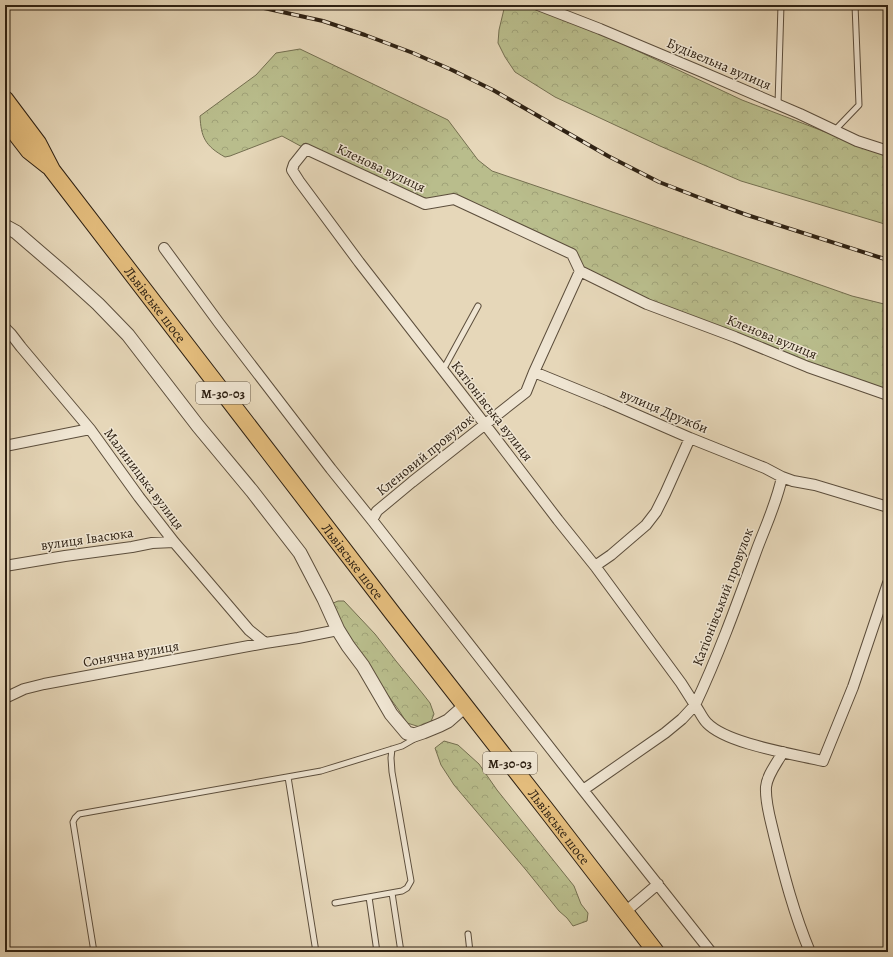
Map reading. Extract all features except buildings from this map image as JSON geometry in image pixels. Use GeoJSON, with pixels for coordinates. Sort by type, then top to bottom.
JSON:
{"type":"FeatureCollection","features":[{"type":"Feature","properties":{"kind":"main road","name":"Львівське шосе"},"geometry":{"type":"LineString","coordinates":[[5,99],[38,143],[52,170],[394,615],[656,952]]}},
{"type":"Feature","properties":{"kind":"main road","name":"Львівське шосе"},"geometry":{"type":"LineString","coordinates":[[5,120],[29,151],[52,170]]}},
{"type":"Feature","properties":{"kind":"street","name":"Будівельна вулиця"},"geometry":{"type":"LineString","coordinates":[[538,5],[607,32],[778,104],[857,141],[888,151]]}},
{"type":"Feature","properties":{"kind":"street","name":"Кленова вулиця"},"geometry":{"type":"LineString","coordinates":[[299,181],[292,170],[294,164],[306,149],[425,204],[454,198],[572,254],[580,271],[646,304],[736,337],[808,367],[888,395]]}},
{"type":"Feature","properties":{"kind":"street","name":"Катіонівська вулиця"},"geometry":{"type":"LineString","coordinates":[[299,181],[359,262],[595,566],[681,683],[707,723],[719,732],[751,744],[823,761],[853,686],[888,583]]}},
{"type":"Feature","properties":{"kind":"street"},"geometry":{"type":"LineString","coordinates":[[10,229],[98,304],[128,335],[198,426],[252,491],[300,553],[338,630],[392,714],[406,739],[448,721],[465,706]]}},
{"type":"Feature","properties":{"kind":"street"},"geometry":{"type":"LineString","coordinates":[[164,248],[219,323],[332,469],[711,952]]}},
{"type":"Feature","properties":{"kind":"street","name":"Кленовий провулок"},"geometry":{"type":"LineString","coordinates":[[372,520],[377,511],[391,499],[526,392],[580,271]]}},
{"type":"Feature","properties":{"kind":"street","name":"Малиницька вулиця"},"geometry":{"type":"LineString","coordinates":[[5,328],[12,334],[21,347],[90,430],[174,542],[249,630],[265,643]]}},
{"type":"Feature","properties":{"kind":"street","name":"вулиця Дружби"},"geometry":{"type":"LineString","coordinates":[[534,372],[765,468],[782,477],[793,481],[815,485],[888,507]]}},
{"type":"Feature","properties":{"kind":"street"},"geometry":{"type":"LineString","coordinates":[[5,446],[90,430]]}},
{"type":"Feature","properties":{"kind":"street"},"geometry":{"type":"LineString","coordinates":[[595,566],[611,555],[646,525],[656,512],[690,438]]}},
{"type":"Feature","properties":{"kind":"street","name":"Катіонівський провулок"},"geometry":{"type":"LineString","coordinates":[[583,790],[665,733],[682,719],[695,705],[735,611],[778,494],[782,477]]}},
{"type":"Feature","properties":{"kind":"street","name":"вулиця Івасюка"},"geometry":{"type":"LineString","coordinates":[[5,566],[152,543],[174,542]]}},
{"type":"Feature","properties":{"kind":"street","name":"Сонячна вулиця"},"geometry":{"type":"LineString","coordinates":[[5,698],[24,689],[44,684],[338,630]]}},
{"type":"Feature","properties":{"kind":"street"},"geometry":{"type":"LineString","coordinates":[[783,752],[769,775],[766,787],[768,807],[792,904],[810,952]]}},
{"type":"Feature","properties":{"kind":"street"},"geometry":{"type":"LineString","coordinates":[[625,912],[658,884]]}},
{"type":"Feature","properties":{"kind":"lane"},"geometry":{"type":"LineString","coordinates":[[778,104],[781,5]]}},
{"type":"Feature","properties":{"kind":"lane"},"geometry":{"type":"LineString","coordinates":[[835,130],[859,104],[855,5]]}},
{"type":"Feature","properties":{"kind":"lane"},"geometry":{"type":"LineString","coordinates":[[5,221],[10,229]]}},
{"type":"Feature","properties":{"kind":"lane"},"geometry":{"type":"LineString","coordinates":[[443,370],[478,306]]}},
{"type":"Feature","properties":{"kind":"lane"},"geometry":{"type":"LineString","coordinates":[[94,952],[73,822],[79,814],[321,771],[392,750],[406,739]]}},
{"type":"Feature","properties":{"kind":"lane"},"geometry":{"type":"LineString","coordinates":[[335,903],[402,891],[408,888],[411,881],[392,772],[392,750]]}},
{"type":"Feature","properties":{"kind":"lane"},"geometry":{"type":"LineString","coordinates":[[288,777],[316,952]]}},
{"type":"Feature","properties":{"kind":"lane"},"geometry":{"type":"LineString","coordinates":[[392,893],[401,952]]}},
{"type":"Feature","properties":{"kind":"lane"},"geometry":{"type":"LineString","coordinates":[[369,897],[377,952]]}},
{"type":"Feature","properties":{"kind":"lane"},"geometry":{"type":"LineString","coordinates":[[468,934],[470,952]]}},
{"type":"Feature","properties":{"kind":"green space"},"geometry":{"type":"Polygon","coordinates":[[[509,5],[526,5],[591,29],[742,100],[888,156],[888,225],[741,181],[660,146],[555,97],[515,72],[498,43],[499,30],[504,9],[509,5]]]}},
{"type":"Feature","properties":{"kind":"green space"},"geometry":{"type":"Polygon","coordinates":[[[300,49],[448,120],[478,160],[492,171],[852,296],[888,305],[888,395],[808,367],[580,271],[572,254],[454,199],[425,204],[306,149],[282,136],[225,157],[213,149],[205,140],[203,135],[200,116],[256,75],[276,53],[300,49]]]}},
{"type":"Feature","properties":{"kind":"green space"},"geometry":{"type":"Polygon","coordinates":[[[338,601],[344,601],[375,634],[430,703],[434,714],[430,724],[420,727],[407,723],[355,652],[331,604],[338,601]]]}},
{"type":"Feature","properties":{"kind":"green space"},"geometry":{"type":"Polygon","coordinates":[[[444,741],[458,745],[479,764],[497,790],[574,886],[581,904],[588,913],[587,921],[573,926],[454,785],[441,765],[435,748],[444,741]]]}},
{"type":"Feature","properties":{"kind":"railway"},"geometry":{"type":"LineString","coordinates":[[244,5],[323,21],[413,53],[493,90],[608,156],[659,182],[747,215],[888,260]]}}]}
